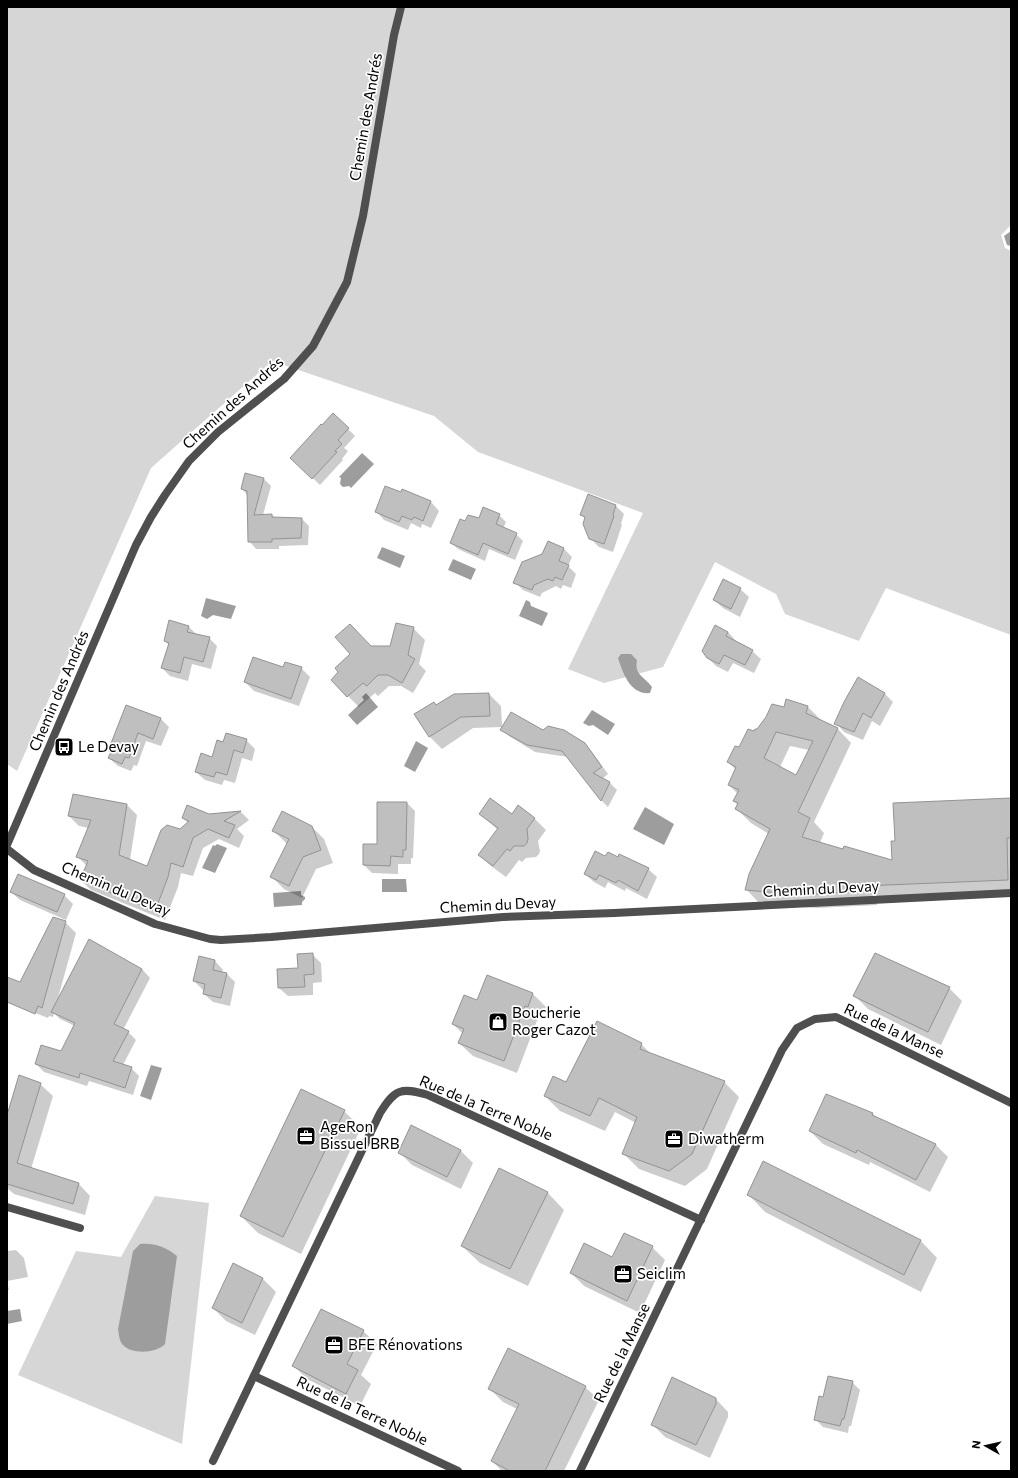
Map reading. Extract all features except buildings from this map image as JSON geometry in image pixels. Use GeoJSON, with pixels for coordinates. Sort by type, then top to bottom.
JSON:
{"type":"FeatureCollection","features":[{"type":"Feature","properties":{"kind":"street","name":"Chemin des Andrés"},"geometry":{"type":"LineString","coordinates":[[7,845],[133,552],[151,517],[189,461],[218,432],[284,379],[313,346],[347,282],[364,216],[394,35],[401,7]]}},
{"type":"Feature","properties":{"kind":"street","name":"Chemin du Devay"},"geometry":{"type":"LineString","coordinates":[[7,849],[34,870],[155,924],[210,939],[221,940],[503,917],[614,913],[1011,892]]}},
{"type":"Feature","properties":{"kind":"street","name":"Rue de la Manse"},"geometry":{"type":"LineString","coordinates":[[580,1471],[782,1050],[797,1028],[815,1019],[836,1017],[1011,1102]]}},
{"type":"Feature","properties":{"kind":"street","name":"Rue de la Terre Noble"},"geometry":{"type":"LineString","coordinates":[[213,1461],[380,1113],[390,1097],[399,1092],[409,1090],[428,1095],[701,1220]]}},
{"type":"Feature","properties":{"kind":"street"},"geometry":{"type":"LineString","coordinates":[[7,1206],[80,1228]]}},
{"type":"Feature","properties":{"kind":"street","name":"Rue de la Terre Noble"},"geometry":{"type":"LineString","coordinates":[[254,1376],[458,1471]]}},
{"type":"Feature","properties":{"kind":"shaded area"},"geometry":{"type":"Polygon","coordinates":[[[7,7],[1011,7],[1011,225],[1001,235],[1005,248],[1011,251],[1011,635],[886,588],[859,641],[785,614],[776,594],[715,562],[663,667],[604,683],[568,669],[643,513],[478,452],[434,416],[272,361],[151,468],[17,771],[7,764],[7,7]]]}},
{"type":"Feature","properties":{"kind":"shaded area"},"geometry":{"type":"Polygon","coordinates":[[[1011,231],[1011,246],[1007,245],[1004,236],[1011,231]]]}},
{"type":"Feature","properties":{"kind":"shaded area"},"geometry":{"type":"Polygon","coordinates":[[[362,453],[374,464],[351,488],[349,486],[343,487],[340,484],[341,478],[339,477],[362,453]]]}},
{"type":"Feature","properties":{"kind":"shaded area"},"geometry":{"type":"Polygon","coordinates":[[[382,547],[405,556],[400,568],[377,558],[382,547]]]}},
{"type":"Feature","properties":{"kind":"shaded area"},"geometry":{"type":"Polygon","coordinates":[[[453,559],[476,569],[471,580],[448,570],[453,559]]]}},
{"type":"Feature","properties":{"kind":"shaded area"},"geometry":{"type":"Polygon","coordinates":[[[206,598],[236,606],[231,619],[213,615],[207,619],[201,616],[206,598]]]}},
{"type":"Feature","properties":{"kind":"shaded area"},"geometry":{"type":"Polygon","coordinates":[[[526,600],[530,602],[531,606],[548,613],[542,626],[519,616],[526,600]]]}},
{"type":"Feature","properties":{"kind":"shaded area"},"geometry":{"type":"Polygon","coordinates":[[[621,654],[631,654],[637,660],[636,665],[638,672],[652,687],[650,693],[643,693],[637,690],[628,682],[618,658],[621,654]]]}},
{"type":"Feature","properties":{"kind":"shaded area"},"geometry":{"type":"Polygon","coordinates":[[[366,693],[378,707],[357,725],[348,715],[364,700],[362,697],[366,693]]]}},
{"type":"Feature","properties":{"kind":"shaded area"},"geometry":{"type":"Polygon","coordinates":[[[592,710],[615,724],[608,735],[593,725],[589,726],[583,723],[592,710]]]}},
{"type":"Feature","properties":{"kind":"shaded area"},"geometry":{"type":"Polygon","coordinates":[[[416,741],[428,748],[415,772],[404,766],[416,741]]]}},
{"type":"Feature","properties":{"kind":"shaded area"},"geometry":{"type":"Polygon","coordinates":[[[645,807],[674,824],[664,845],[633,829],[645,807]]]}},
{"type":"Feature","properties":{"kind":"shaded area"},"geometry":{"type":"Polygon","coordinates":[[[217,844],[227,848],[215,873],[202,868],[213,845],[215,846],[217,844]]]}},
{"type":"Feature","properties":{"kind":"shaded area"},"geometry":{"type":"Polygon","coordinates":[[[382,879],[406,879],[407,892],[382,892],[382,879]]]}},
{"type":"Feature","properties":{"kind":"shaded area"},"geometry":{"type":"Polygon","coordinates":[[[301,891],[301,895],[305,897],[302,905],[274,907],[273,893],[301,891]]]}},
{"type":"Feature","properties":{"kind":"shaded area"},"geometry":{"type":"Polygon","coordinates":[[[151,1065],[162,1068],[151,1100],[140,1096],[151,1065]]]}},
{"type":"Feature","properties":{"kind":"shaded area"},"geometry":{"type":"Polygon","coordinates":[[[155,1196],[209,1203],[182,1444],[18,1375],[76,1251],[121,1257],[155,1196]]]}},
{"type":"Feature","properties":{"kind":"shaded area"},"geometry":{"type":"Polygon","coordinates":[[[140,1244],[160,1246],[177,1256],[165,1344],[151,1351],[144,1352],[132,1350],[123,1345],[118,1329],[133,1251],[140,1244]]]}},
{"type":"Feature","properties":{"kind":"shaded area"},"geometry":{"type":"Polygon","coordinates":[[[20,1309],[22,1321],[7,1324],[7,1311],[20,1309]]]}},
{"type":"Feature","properties":{"kind":"place","name":"Le Devay"},"geometry":{"type":"Point","coordinates":[64,747]}},
{"type":"Feature","properties":{"kind":"place","name":"Boucherie Roger Cazot"},"geometry":{"type":"Point","coordinates":[498,1022]}},
{"type":"Feature","properties":{"kind":"place","name":"AgeRon Bissuel BRB"},"geometry":{"type":"Point","coordinates":[306,1136]}},
{"type":"Feature","properties":{"kind":"place","name":"Diwatherm"},"geometry":{"type":"Point","coordinates":[674,1139]}},
{"type":"Feature","properties":{"kind":"place","name":"Seiclim"},"geometry":{"type":"Point","coordinates":[623,1274]}},
{"type":"Feature","properties":{"kind":"place","name":"BFE Rénovations"},"geometry":{"type":"Point","coordinates":[334,1345]}}]}
